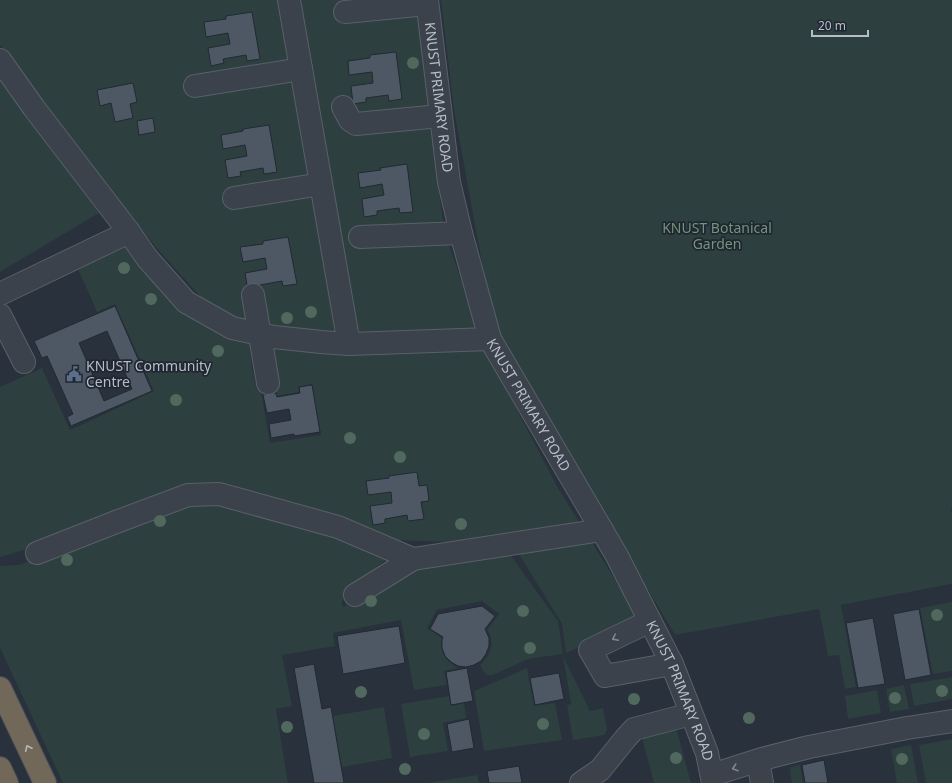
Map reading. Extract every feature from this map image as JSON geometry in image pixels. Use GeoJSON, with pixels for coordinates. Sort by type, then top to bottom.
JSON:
{"type":"FeatureCollection","features":[{"type":"Feature","properties":{"kind":"highway"},"geometry":{"type":"LineString","coordinates":[[0,688],[45,783]]}},
{"type":"Feature","properties":{"kind":"highway"},"geometry":{"type":"LineString","coordinates":[[0,768],[7,783]]}},
{"type":"Feature","properties":{"kind":"street"},"geometry":{"type":"LineString","coordinates":[[289,0],[349,344]]}},
{"type":"Feature","properties":{"kind":"street"},"geometry":{"type":"LineString","coordinates":[[345,12],[427,2]]}},
{"type":"Feature","properties":{"kind":"street","name":"KNUST PRIMARY ROAD"},"geometry":{"type":"LineString","coordinates":[[427,2],[448,178],[461,233],[490,339],[617,556],[672,664],[707,753],[712,779]]}},
{"type":"Feature","properties":{"kind":"street"},"geometry":{"type":"LineString","coordinates":[[0,60],[146,258],[186,302],[232,328],[282,338],[349,344],[490,339]]}},
{"type":"Feature","properties":{"kind":"street"},"geometry":{"type":"LineString","coordinates":[[195,86],[301,69]]}},
{"type":"Feature","properties":{"kind":"street"},"geometry":{"type":"LineString","coordinates":[[343,107],[350,120],[356,124],[440,116]]}},
{"type":"Feature","properties":{"kind":"street"},"geometry":{"type":"LineString","coordinates":[[234,198],[321,184]]}},
{"type":"Feature","properties":{"kind":"street"},"geometry":{"type":"LineString","coordinates":[[0,294],[128,232]]}},
{"type":"Feature","properties":{"kind":"street"},"geometry":{"type":"LineString","coordinates":[[360,237],[461,233]]}},
{"type":"Feature","properties":{"kind":"street"},"geometry":{"type":"LineString","coordinates":[[253,295],[268,383]]}},
{"type":"Feature","properties":{"kind":"street"},"geometry":{"type":"LineString","coordinates":[[0,315],[24,362]]}},
{"type":"Feature","properties":{"kind":"street"},"geometry":{"type":"LineString","coordinates":[[37,553],[188,495],[219,494],[338,527],[413,558]]}},
{"type":"Feature","properties":{"kind":"street"},"geometry":{"type":"LineString","coordinates":[[355,595],[413,558],[602,530]]}},
{"type":"Feature","properties":{"kind":"street"},"geometry":{"type":"LineString","coordinates":[[650,621],[590,650],[605,676],[672,664]]}},
{"type":"Feature","properties":{"kind":"street"},"geometry":{"type":"LineString","coordinates":[[581,783],[600,770],[634,730],[692,714]]}},
{"type":"Feature","properties":{"kind":"street"},"geometry":{"type":"LineString","coordinates":[[712,779],[758,761],[809,747],[952,720]]}},
{"type":"Feature","properties":{"kind":"street"},"geometry":{"type":"LineString","coordinates":[[758,761],[762,783]]}},
{"type":"Feature","properties":{"kind":"green space"},"geometry":{"type":"Polygon","coordinates":[[[0,0],[282,0],[338,334],[317,336],[249,322],[216,311],[200,296],[160,252],[51,118],[0,45],[0,0]]]}},
{"type":"Feature","properties":{"kind":"green space"},"geometry":{"type":"Polygon","coordinates":[[[294,0],[416,0],[444,230],[473,315],[495,368],[558,488],[641,621],[626,626],[566,653],[562,624],[507,535],[450,542],[395,540],[224,486],[200,483],[180,487],[38,546],[0,557],[0,387],[42,368],[70,430],[154,391],[115,304],[97,312],[78,269],[132,244],[249,340],[256,387],[261,391],[270,443],[321,435],[312,384],[298,387],[299,392],[277,396],[277,392],[274,393],[265,342],[349,353],[294,0]]]}},
{"type":"Feature","properties":{"kind":"green space","name":"KNUST Botanical Garden"},"geometry":{"type":"Polygon","coordinates":[[[441,0],[952,0],[952,583],[841,605],[856,687],[845,689],[839,655],[828,656],[819,609],[675,635],[495,334],[454,110],[441,0]]]}},
{"type":"Feature","properties":{"kind":"green space"},"geometry":{"type":"Polygon","coordinates":[[[0,78],[99,213],[0,272],[0,78]]]}},
{"type":"Feature","properties":{"kind":"green space"},"geometry":{"type":"Polygon","coordinates":[[[213,502],[319,530],[392,556],[352,585],[342,602],[343,607],[393,575],[419,568],[509,553],[558,621],[563,654],[528,659],[493,675],[488,675],[480,665],[487,656],[491,646],[491,637],[487,630],[499,614],[482,601],[437,610],[427,628],[442,638],[441,643],[444,656],[458,668],[444,671],[447,685],[414,690],[401,620],[333,633],[335,646],[282,655],[292,706],[276,709],[288,783],[63,783],[0,648],[0,566],[19,565],[169,508],[213,502]]]}},
{"type":"Feature","properties":{"kind":"green space"},"geometry":{"type":"Polygon","coordinates":[[[952,602],[952,671],[933,674],[920,608],[952,602]]]}},
{"type":"Feature","properties":{"kind":"green space"},"geometry":{"type":"Polygon","coordinates":[[[563,656],[590,711],[603,708],[607,730],[604,735],[573,740],[567,705],[571,704],[563,656]]]}},
{"type":"Feature","properties":{"kind":"green space"},"geometry":{"type":"Polygon","coordinates":[[[527,668],[534,706],[555,703],[562,740],[484,751],[474,691],[527,668]]]}},
{"type":"Feature","properties":{"kind":"green space"},"geometry":{"type":"Polygon","coordinates":[[[952,677],[952,699],[914,706],[910,684],[952,677]]]}},
{"type":"Feature","properties":{"kind":"green space"},"geometry":{"type":"Polygon","coordinates":[[[904,685],[909,709],[890,712],[886,689],[904,685]]]}},
{"type":"Feature","properties":{"kind":"green space"},"geometry":{"type":"Polygon","coordinates":[[[877,690],[881,713],[848,719],[845,696],[877,690]]]}},
{"type":"Feature","properties":{"kind":"green space"},"geometry":{"type":"Polygon","coordinates":[[[449,696],[451,706],[464,703],[466,718],[443,723],[448,751],[410,757],[401,704],[449,696]]]}},
{"type":"Feature","properties":{"kind":"green space"},"geometry":{"type":"Polygon","coordinates":[[[384,707],[392,758],[342,767],[333,716],[384,707]]]}},
{"type":"Feature","properties":{"kind":"green space"},"geometry":{"type":"Polygon","coordinates":[[[675,724],[691,783],[654,783],[641,734],[675,724]]]}},
{"type":"Feature","properties":{"kind":"green space"},"geometry":{"type":"Polygon","coordinates":[[[952,739],[952,783],[926,783],[919,745],[952,739]]]}},
{"type":"Feature","properties":{"kind":"green space"},"geometry":{"type":"Polygon","coordinates":[[[911,745],[918,783],[897,783],[891,749],[911,745]]]}},
{"type":"Feature","properties":{"kind":"green space"},"geometry":{"type":"Polygon","coordinates":[[[800,765],[803,783],[792,783],[790,771],[791,767],[800,765]]]}},
{"type":"Feature","properties":{"kind":"green space"},"geometry":{"type":"Polygon","coordinates":[[[477,775],[479,783],[427,783],[477,775]]]}},
{"type":"Feature","properties":{"kind":"building"},"geometry":{"type":"Polygon","coordinates":[[[252,12],[260,59],[247,61],[246,55],[223,59],[224,63],[211,66],[208,48],[230,44],[228,33],[206,37],[204,22],[226,19],[226,16],[252,12]]]}},
{"type":"Feature","properties":{"kind":"building"},"geometry":{"type":"Polygon","coordinates":[[[396,52],[402,99],[389,101],[388,95],[366,98],[366,102],[353,104],[351,86],[373,83],[372,72],[349,75],[348,61],[370,58],[370,55],[396,52]]]}},
{"type":"Feature","properties":{"kind":"building"},"geometry":{"type":"Polygon","coordinates":[[[133,83],[137,102],[130,104],[133,118],[115,122],[111,103],[100,106],[97,90],[133,83]]]}},
{"type":"Feature","properties":{"kind":"building"},"geometry":{"type":"Polygon","coordinates":[[[153,118],[155,132],[139,135],[137,121],[153,118]]]}},
{"type":"Feature","properties":{"kind":"building"},"geometry":{"type":"Polygon","coordinates":[[[269,125],[277,172],[264,174],[263,168],[240,172],[241,176],[228,178],[225,160],[247,156],[245,145],[223,149],[221,135],[243,131],[243,129],[269,125]]]}},
{"type":"Feature","properties":{"kind":"building"},"geometry":{"type":"Polygon","coordinates":[[[407,164],[413,212],[400,213],[399,208],[377,211],[377,215],[364,217],[362,199],[384,195],[382,184],[360,188],[358,173],[381,170],[380,168],[407,164]]]}},
{"type":"Feature","properties":{"kind":"building"},"geometry":{"type":"Polygon","coordinates":[[[288,237],[297,284],[283,286],[282,281],[260,285],[261,288],[248,291],[245,273],[267,269],[265,258],[243,262],[240,247],[263,244],[263,241],[288,237]]]}},
{"type":"Feature","properties":{"kind":"building","name":"KNUST Community Centre"},"geometry":{"type":"Polygon","coordinates":[[[115,306],[152,391],[71,426],[67,417],[73,414],[47,356],[42,358],[34,341],[115,306]],[[107,331],[79,343],[104,401],[132,389],[107,331]]]}},
{"type":"Feature","properties":{"kind":"building"},"geometry":{"type":"Polygon","coordinates":[[[312,385],[320,432],[271,438],[269,424],[291,420],[289,409],[267,413],[263,395],[276,393],[277,397],[300,393],[299,387],[312,385]]]}},
{"type":"Feature","properties":{"kind":"building"},"geometry":{"type":"Polygon","coordinates":[[[417,472],[419,486],[427,485],[429,501],[421,502],[424,519],[408,521],[407,515],[385,519],[385,523],[373,525],[370,506],[392,503],[391,492],[368,495],[366,481],[417,472]]]}},
{"type":"Feature","properties":{"kind":"building"},"geometry":{"type":"Polygon","coordinates":[[[482,606],[495,616],[485,629],[489,638],[489,646],[486,654],[481,661],[474,665],[466,667],[458,666],[445,656],[442,648],[443,637],[430,629],[438,614],[482,606]]]}},
{"type":"Feature","properties":{"kind":"building"},"geometry":{"type":"Polygon","coordinates":[[[919,609],[931,675],[905,680],[893,614],[919,609]]]}},
{"type":"Feature","properties":{"kind":"building"},"geometry":{"type":"Polygon","coordinates":[[[873,618],[885,684],[858,688],[846,623],[873,618]]]}},
{"type":"Feature","properties":{"kind":"building"},"geometry":{"type":"Polygon","coordinates":[[[399,626],[405,663],[343,674],[337,636],[399,626]]]}},
{"type":"Feature","properties":{"kind":"building"},"geometry":{"type":"Polygon","coordinates":[[[314,664],[322,709],[331,707],[344,783],[314,783],[294,668],[314,664]]]}},
{"type":"Feature","properties":{"kind":"building"},"geometry":{"type":"Polygon","coordinates":[[[467,668],[473,701],[451,705],[446,672],[467,668]]]}},
{"type":"Feature","properties":{"kind":"building"},"geometry":{"type":"Polygon","coordinates":[[[559,673],[564,699],[535,705],[530,678],[559,673]]]}},
{"type":"Feature","properties":{"kind":"building"},"geometry":{"type":"Polygon","coordinates":[[[469,719],[474,748],[452,752],[447,724],[469,719]]]}},
{"type":"Feature","properties":{"kind":"building"},"geometry":{"type":"Polygon","coordinates":[[[824,760],[828,783],[805,783],[802,765],[824,760]]]}},
{"type":"Feature","properties":{"kind":"building"},"geometry":{"type":"Polygon","coordinates":[[[519,766],[522,783],[489,783],[487,771],[519,766]]]}},
{"type":"Feature","properties":{"kind":"place","name":"KNUST Community Centre"},"geometry":{"type":"Point","coordinates":[74,374]}}]}
